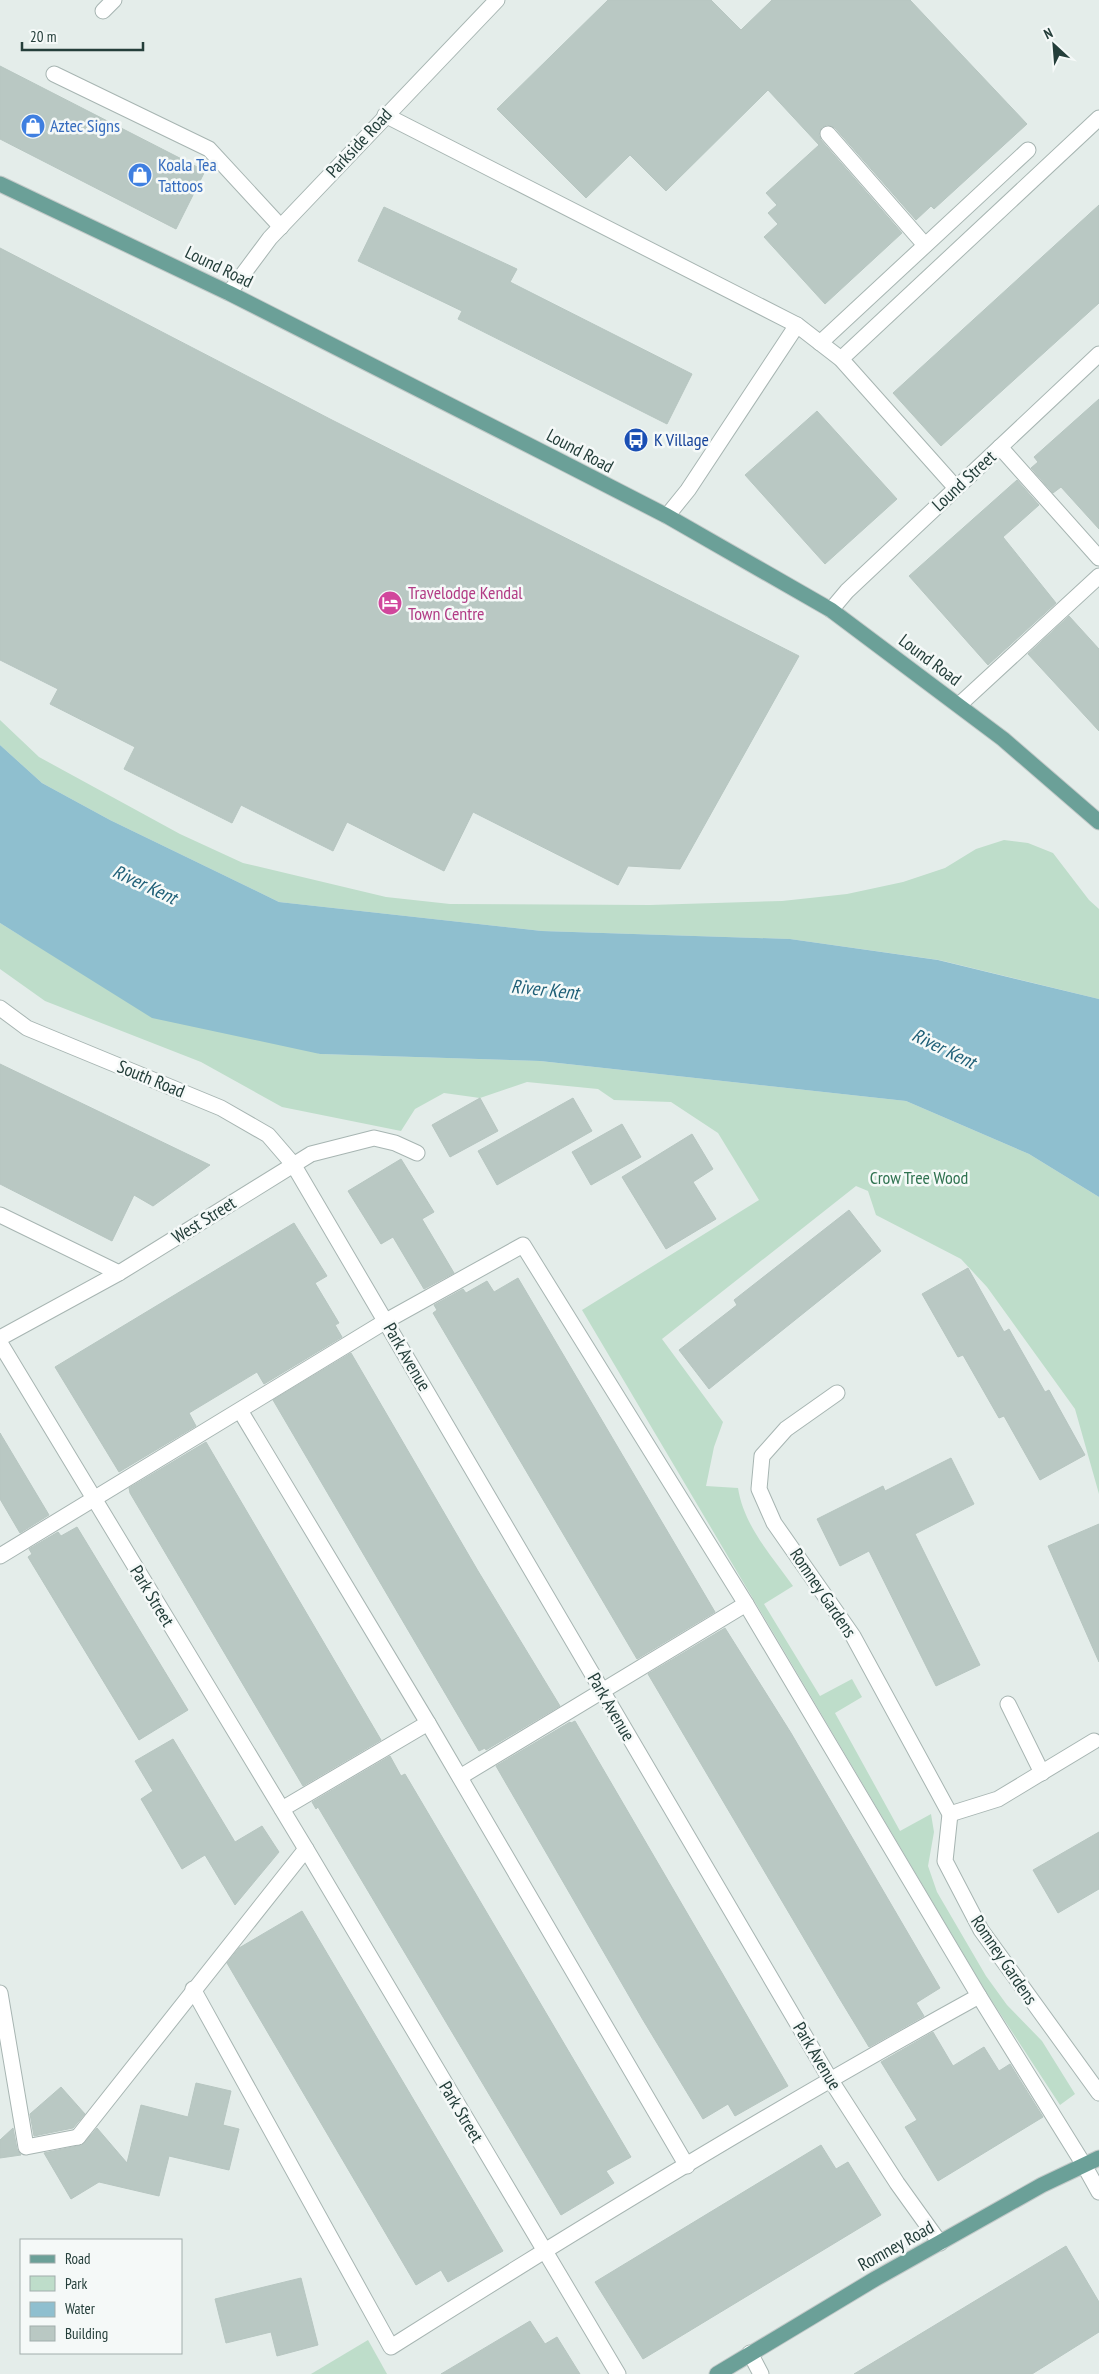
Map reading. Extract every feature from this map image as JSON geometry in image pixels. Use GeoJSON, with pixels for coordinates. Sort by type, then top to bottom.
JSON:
{"type":"FeatureCollection","features":[{"type":"Feature","properties":{"kind":"main road","name":"Lound Road"},"geometry":{"type":"LineString","coordinates":[[0,184],[229,293],[667,516],[831,610],[1003,739],[1099,822]]}},
{"type":"Feature","properties":{"kind":"main road","name":"Romney Road"},"geometry":{"type":"LineString","coordinates":[[717,2374],[750,2353],[1042,2185],[1099,2158]]}},
{"type":"Feature","properties":{"kind":"street"},"geometry":{"type":"LineString","coordinates":[[103,11],[114,0]]}},
{"type":"Feature","properties":{"kind":"street","name":"Parkside Road"},"geometry":{"type":"LineString","coordinates":[[229,293],[280,227],[497,0]]}},
{"type":"Feature","properties":{"kind":"street"},"geometry":{"type":"LineString","coordinates":[[54,74],[209,150],[280,227]]}},
{"type":"Feature","properties":{"kind":"street"},"geometry":{"type":"LineString","coordinates":[[385,115],[797,325],[840,359],[956,488]]}},
{"type":"Feature","properties":{"kind":"street"},"geometry":{"type":"LineString","coordinates":[[840,359],[1099,118]]}},
{"type":"Feature","properties":{"kind":"street"},"geometry":{"type":"LineString","coordinates":[[828,134],[925,245]]}},
{"type":"Feature","properties":{"kind":"street"},"geometry":{"type":"LineString","coordinates":[[820,343],[1028,150]]}},
{"type":"Feature","properties":{"kind":"street"},"geometry":{"type":"LineString","coordinates":[[667,516],[688,490],[797,325]]}},
{"type":"Feature","properties":{"kind":"street","name":"Lound Street"},"geometry":{"type":"LineString","coordinates":[[831,610],[847,591],[1099,354]]}},
{"type":"Feature","properties":{"kind":"street"},"geometry":{"type":"LineString","coordinates":[[1000,447],[1099,558]]}},
{"type":"Feature","properties":{"kind":"street"},"geometry":{"type":"LineString","coordinates":[[959,705],[1099,576]]}},
{"type":"Feature","properties":{"kind":"street","name":"South Road"},"geometry":{"type":"LineString","coordinates":[[0,1008],[27,1028],[221,1108],[268,1135],[293,1164]]}},
{"type":"Feature","properties":{"kind":"street","name":"West Street"},"geometry":{"type":"LineString","coordinates":[[0,1338],[119,1273],[293,1164],[319,1152],[374,1138],[395,1143],[417,1153]]}},
{"type":"Feature","properties":{"kind":"street","name":"Park Avenue"},"geometry":{"type":"LineString","coordinates":[[293,1164],[830,2078],[897,2183],[940,2243]]}},
{"type":"Feature","properties":{"kind":"street"},"geometry":{"type":"LineString","coordinates":[[0,1215],[119,1273]]}},
{"type":"Feature","properties":{"kind":"street"},"geometry":{"type":"LineString","coordinates":[[0,1556],[241,1412],[386,1321],[523,1246],[746,1604],[979,1996],[1099,2192]]}},
{"type":"Feature","properties":{"kind":"street","name":"Park Street"},"geometry":{"type":"LineString","coordinates":[[0,1343],[306,1848],[543,2251],[618,2374]]}},
{"type":"Feature","properties":{"kind":"street","name":"Romney Gardens"},"geometry":{"type":"LineString","coordinates":[[837,1393],[786,1429],[762,1456],[759,1489],[774,1523],[853,1636],[950,1814],[945,1861],[980,1930],[1099,2093]]}},
{"type":"Feature","properties":{"kind":"street"},"geometry":{"type":"LineString","coordinates":[[241,1412],[460,1777],[687,2166]]}},
{"type":"Feature","properties":{"kind":"street"},"geometry":{"type":"LineString","coordinates":[[460,1777],[746,1604]]}},
{"type":"Feature","properties":{"kind":"street"},"geometry":{"type":"LineString","coordinates":[[1008,1704],[1042,1773]]}},
{"type":"Feature","properties":{"kind":"street"},"geometry":{"type":"LineString","coordinates":[[282,1809],[428,1723]]}},
{"type":"Feature","properties":{"kind":"street"},"geometry":{"type":"LineString","coordinates":[[950,1814],[998,1799],[1094,1741]]}},
{"type":"Feature","properties":{"kind":"street"},"geometry":{"type":"LineString","coordinates":[[0,1993],[26,2147],[78,2137],[306,1848]]}},
{"type":"Feature","properties":{"kind":"street"},"geometry":{"type":"LineString","coordinates":[[194,1989],[391,2347],[543,2251],[687,2166],[830,2078],[979,1996]]}},
{"type":"Feature","properties":{"kind":"street"},"geometry":{"type":"LineString","coordinates":[[750,2353],[761,2374]]}},
{"type":"Feature","properties":{"kind":"green space"},"geometry":{"type":"Polygon","coordinates":[[[0,720],[39,757],[180,834],[243,863],[386,897],[450,904],[650,905],[782,901],[847,894],[903,882],[945,868],[976,849],[1004,840],[1028,843],[1053,853],[1089,900],[1099,909],[1099,999],[939,960],[790,939],[542,931],[279,902],[110,820],[42,783],[0,745],[0,720]]]}},
{"type":"Feature","properties":{"kind":"green space","name":"Crow Tree Wood"},"geometry":{"type":"Polygon","coordinates":[[[0,923],[21,936],[320,1054],[540,1061],[906,1101],[1029,1154],[1099,1197],[1099,1494],[1075,1409],[987,1287],[961,1259],[876,1215],[868,1191],[856,1186],[662,1339],[723,1422],[714,1447],[706,1486],[738,1488],[741,1502],[752,1528],[793,1586],[764,1604],[820,1696],[852,1679],[862,1697],[835,1713],[900,1831],[931,1814],[934,1832],[928,1866],[937,1892],[986,1976],[1007,2005],[1042,2041],[1075,2094],[1060,2105],[986,1992],[582,1310],[759,1200],[718,1133],[671,1102],[614,1100],[598,1089],[527,1082],[480,1098],[444,1093],[415,1109],[401,1131],[282,1107],[201,1062],[45,1001],[0,969],[0,923]]]}},
{"type":"Feature","properties":{"kind":"green space"},"geometry":{"type":"Polygon","coordinates":[[[368,2340],[387,2374],[311,2374],[368,2340]]]}},
{"type":"Feature","properties":{"kind":"water","name":"River Kent"},"geometry":{"type":"Polygon","coordinates":[[[0,745],[42,783],[110,820],[279,902],[542,931],[790,939],[938,960],[1099,999],[1099,1197],[1029,1154],[906,1101],[540,1061],[320,1054],[152,1018],[0,923],[0,745]]]}},
{"type":"Feature","properties":{"kind":"building"},"geometry":{"type":"Polygon","coordinates":[[[608,0],[711,0],[741,30],[772,0],[910,0],[1027,124],[934,209],[931,206],[916,220],[835,128],[827,125],[822,127],[819,135],[821,140],[902,233],[825,304],[764,237],[778,224],[768,213],[777,205],[766,193],[819,145],[768,90],[666,191],[630,155],[586,198],[497,109],[608,0]]]}},
{"type":"Feature","properties":{"kind":"building"},"geometry":{"type":"Polygon","coordinates":[[[0,66],[205,171],[176,229],[0,139],[0,66]]]}},
{"type":"Feature","properties":{"kind":"building"},"geometry":{"type":"Polygon","coordinates":[[[1099,205],[1099,303],[941,446],[893,393],[1099,205]]]}},
{"type":"Feature","properties":{"kind":"building"},"geometry":{"type":"Polygon","coordinates":[[[384,207],[517,269],[510,282],[692,374],[667,424],[458,319],[462,311],[358,261],[384,207]]]}},
{"type":"Feature","properties":{"kind":"building"},"geometry":{"type":"Polygon","coordinates":[[[0,248],[330,419],[799,656],[680,869],[628,866],[618,885],[473,812],[444,871],[347,822],[333,851],[241,805],[232,823],[124,769],[135,747],[50,704],[58,689],[0,660],[0,248]]]}},
{"type":"Feature","properties":{"kind":"building"},"geometry":{"type":"Polygon","coordinates":[[[1099,399],[1099,529],[1061,487],[1053,493],[1031,468],[1038,462],[1034,457],[1099,399]]]}},
{"type":"Feature","properties":{"kind":"building"},"geometry":{"type":"Polygon","coordinates":[[[817,411],[897,499],[825,564],[745,475],[817,411]]]}},
{"type":"Feature","properties":{"kind":"building"},"geometry":{"type":"Polygon","coordinates":[[[1017,480],[1039,505],[1003,537],[1056,603],[988,665],[909,576],[1017,480]]]}},
{"type":"Feature","properties":{"kind":"building"},"geometry":{"type":"Polygon","coordinates":[[[1069,616],[1099,649],[1099,731],[1028,654],[1069,616]]]}},
{"type":"Feature","properties":{"kind":"building"},"geometry":{"type":"Polygon","coordinates":[[[0,1064],[210,1165],[153,1206],[134,1195],[112,1241],[0,1184],[0,1064]]]}},
{"type":"Feature","properties":{"kind":"building"},"geometry":{"type":"Polygon","coordinates":[[[480,1098],[498,1131],[450,1157],[432,1125],[480,1098]]]}},
{"type":"Feature","properties":{"kind":"building"},"geometry":{"type":"Polygon","coordinates":[[[573,1098],[592,1131],[497,1185],[478,1151],[573,1098]]]}},
{"type":"Feature","properties":{"kind":"building"},"geometry":{"type":"Polygon","coordinates":[[[622,1124],[641,1157],[591,1185],[572,1152],[622,1124]]]}},
{"type":"Feature","properties":{"kind":"building"},"geometry":{"type":"Polygon","coordinates":[[[692,1134],[713,1169],[693,1182],[716,1219],[666,1249],[622,1177],[692,1134]]]}},
{"type":"Feature","properties":{"kind":"building"},"geometry":{"type":"Polygon","coordinates":[[[401,1159],[434,1212],[422,1219],[454,1273],[424,1289],[393,1237],[381,1244],[348,1191],[401,1159]]]}},
{"type":"Feature","properties":{"kind":"building"},"geometry":{"type":"Polygon","coordinates":[[[849,1210],[881,1251],[709,1389],[679,1350],[737,1305],[734,1300],[849,1210]]]}},
{"type":"Feature","properties":{"kind":"building"},"geometry":{"type":"Polygon","coordinates":[[[294,1223],[327,1276],[315,1283],[339,1323],[335,1325],[342,1337],[264,1384],[257,1372],[189,1413],[196,1426],[119,1472],[55,1367],[294,1223]]]}},
{"type":"Feature","properties":{"kind":"building"},"geometry":{"type":"Polygon","coordinates":[[[968,1268],[1004,1332],[1009,1329],[1045,1392],[1049,1390],[1085,1455],[1040,1480],[1004,1416],[999,1418],[963,1355],[958,1357],[922,1294],[968,1268]]]}},
{"type":"Feature","properties":{"kind":"building"},"geometry":{"type":"Polygon","coordinates":[[[518,1278],[715,1612],[637,1659],[433,1313],[437,1310],[434,1305],[463,1289],[466,1293],[487,1281],[494,1292],[518,1278]]]}},
{"type":"Feature","properties":{"kind":"building"},"geometry":{"type":"Polygon","coordinates":[[[351,1353],[478,1571],[560,1706],[486,1750],[485,1748],[479,1751],[273,1400],[351,1353]]]}},
{"type":"Feature","properties":{"kind":"building"},"geometry":{"type":"Polygon","coordinates":[[[0,1433],[49,1515],[20,1533],[0,1499],[0,1433]]]}},
{"type":"Feature","properties":{"kind":"building"},"geometry":{"type":"Polygon","coordinates":[[[206,1442],[381,1740],[303,1786],[130,1493],[129,1488],[206,1442]]]}},
{"type":"Feature","properties":{"kind":"building"},"geometry":{"type":"Polygon","coordinates":[[[951,1458],[974,1504],[915,1534],[980,1665],[936,1686],[869,1551],[840,1566],[817,1519],[883,1486],[885,1491],[951,1458]]]}},
{"type":"Feature","properties":{"kind":"building"},"geometry":{"type":"Polygon","coordinates":[[[1099,1524],[1099,1662],[1048,1546],[1099,1524]]]}},
{"type":"Feature","properties":{"kind":"building"},"geometry":{"type":"Polygon","coordinates":[[[77,1527],[188,1710],[139,1740],[28,1557],[32,1554],[29,1549],[58,1532],[61,1536],[77,1527]]]}},
{"type":"Feature","properties":{"kind":"building"},"geometry":{"type":"Polygon","coordinates":[[[725,1628],[791,1733],[940,1988],[916,2003],[924,2016],[869,2047],[648,1674],[725,1628]]]}},
{"type":"Feature","properties":{"kind":"building"},"geometry":{"type":"Polygon","coordinates":[[[575,1721],[788,2086],[735,2116],[728,2104],[703,2119],[643,2020],[496,1766],[570,1722],[575,1721]]]}},
{"type":"Feature","properties":{"kind":"building"},"geometry":{"type":"Polygon","coordinates":[[[173,1739],[235,1842],[262,1826],[279,1852],[235,1905],[205,1855],[182,1869],[141,1799],[153,1791],[135,1761],[173,1739]]]}},
{"type":"Feature","properties":{"kind":"building"},"geometry":{"type":"Polygon","coordinates":[[[390,1756],[401,1776],[405,1774],[631,2157],[606,2171],[614,2183],[561,2215],[318,1807],[316,1809],[312,1802],[390,1756]]]}},
{"type":"Feature","properties":{"kind":"building"},"geometry":{"type":"Polygon","coordinates":[[[1099,1832],[1099,1889],[1058,1913],[1033,1870],[1099,1832]]]}},
{"type":"Feature","properties":{"kind":"building"},"geometry":{"type":"Polygon","coordinates":[[[302,1911],[503,2251],[448,2282],[441,2270],[416,2285],[227,1963],[239,1948],[302,1911]]]}},
{"type":"Feature","properties":{"kind":"building"},"geometry":{"type":"Polygon","coordinates":[[[933,2032],[953,2066],[984,2047],[999,2071],[1010,2064],[1043,2117],[938,2181],[905,2127],[917,2120],[881,2062],[933,2032]]]}},
{"type":"Feature","properties":{"kind":"building"},"geometry":{"type":"Polygon","coordinates":[[[196,2083],[231,2091],[223,2125],[239,2129],[229,2170],[169,2156],[159,2196],[99,2182],[71,2199],[44,2153],[82,2145],[97,2128],[127,2163],[141,2105],[188,2117],[196,2083]]]}},
{"type":"Feature","properties":{"kind":"building"},"geometry":{"type":"Polygon","coordinates":[[[61,2087],[85,2114],[73,2128],[34,2136],[30,2114],[61,2087]]]}},
{"type":"Feature","properties":{"kind":"building"},"geometry":{"type":"Polygon","coordinates":[[[13,2128],[17,2149],[21,2155],[0,2158],[0,2140],[13,2128]]]}},
{"type":"Feature","properties":{"kind":"building"},"geometry":{"type":"Polygon","coordinates":[[[821,2145],[836,2169],[848,2162],[881,2215],[643,2359],[595,2282],[821,2145]]]}},
{"type":"Feature","properties":{"kind":"building"},"geometry":{"type":"Polygon","coordinates":[[[1066,2246],[1099,2302],[1099,2332],[1032,2374],[854,2374],[1066,2246]]]}},
{"type":"Feature","properties":{"kind":"building"},"geometry":{"type":"Polygon","coordinates":[[[301,2278],[318,2345],[277,2356],[271,2332],[226,2343],[215,2299],[301,2278]]]}},
{"type":"Feature","properties":{"kind":"building"},"geometry":{"type":"Polygon","coordinates":[[[530,2321],[545,2344],[557,2337],[580,2374],[441,2374],[530,2321]]]}},
{"type":"Feature","properties":{"kind":"place","name":"Aztec Signs"},"geometry":{"type":"Point","coordinates":[33,126]}},
{"type":"Feature","properties":{"kind":"place","name":"Koala Tea Tattoos"},"geometry":{"type":"Point","coordinates":[140,175]}},
{"type":"Feature","properties":{"kind":"place","name":"K Village"},"geometry":{"type":"Point","coordinates":[636,440]}},
{"type":"Feature","properties":{"kind":"place","name":"Travelodge Kendal Town Centre"},"geometry":{"type":"Point","coordinates":[390,603]}}]}
